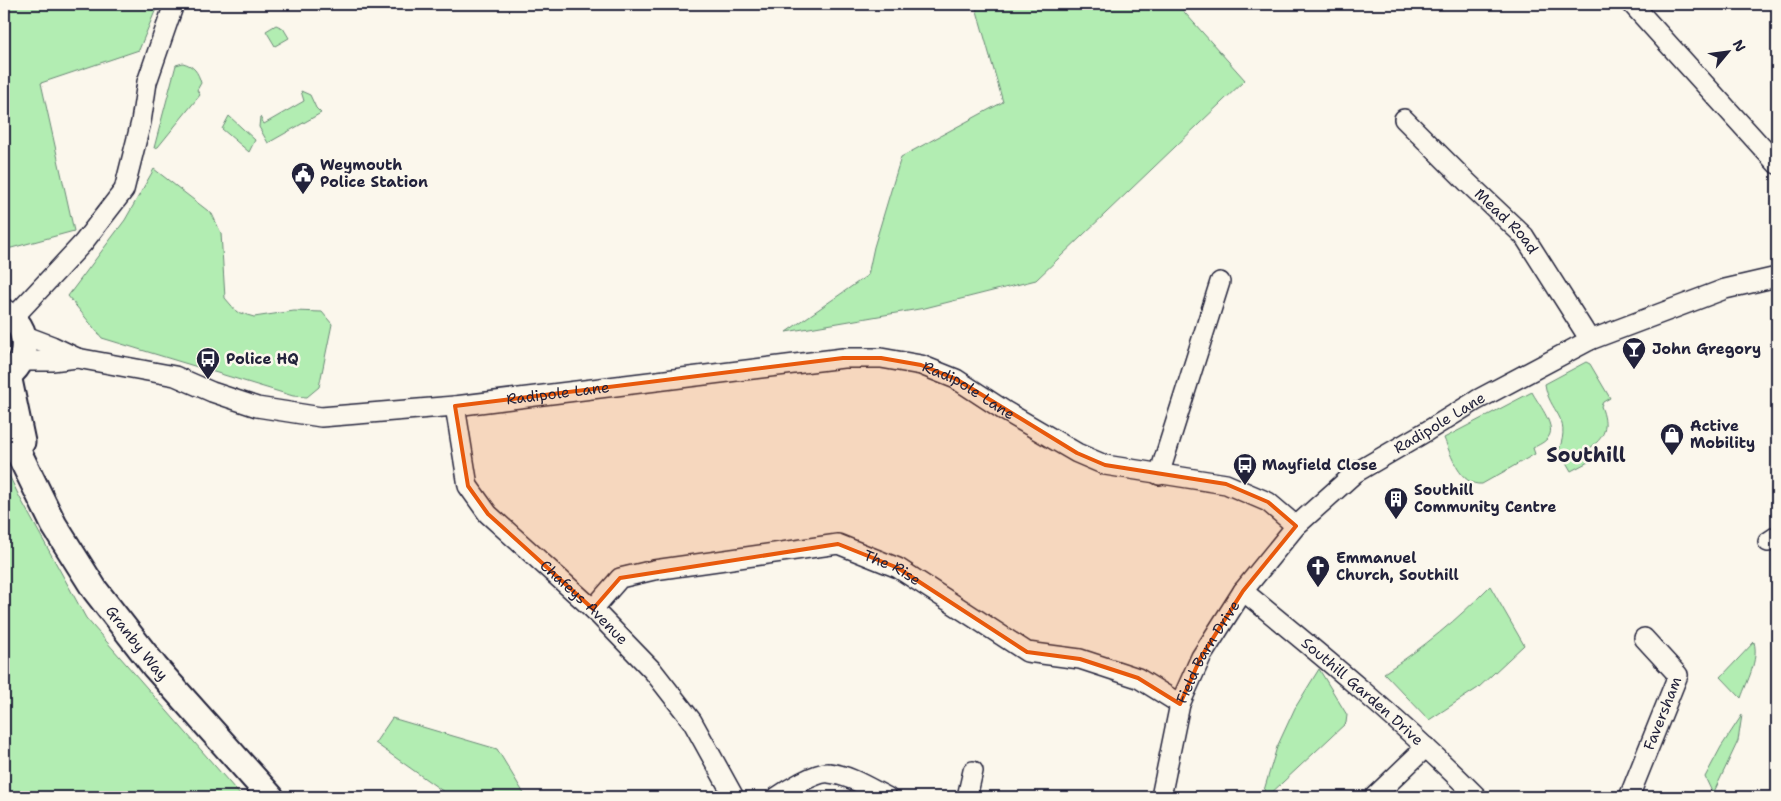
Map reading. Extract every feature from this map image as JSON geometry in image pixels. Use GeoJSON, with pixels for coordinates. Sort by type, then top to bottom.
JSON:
{"type":"FeatureCollection","features":[{"type":"Feature","properties":{"kind":"main road","name":"Granby Way"},"geometry":{"type":"LineString","coordinates":[[13,322],[25,347],[11,371],[27,469]]}},
{"type":"Feature","properties":{"kind":"main road","name":"Granby Way"},"geometry":{"type":"LineString","coordinates":[[4,423],[54,525],[95,590],[155,667],[271,797]]}},
{"type":"Feature","properties":{"kind":"street"},"geometry":{"type":"LineString","coordinates":[[13,322],[83,243],[124,190],[141,122],[146,82],[174,4]]}},
{"type":"Feature","properties":{"kind":"street"},"geometry":{"type":"LineString","coordinates":[[1632,4],[1777,164]]}},
{"type":"Feature","properties":{"kind":"street","name":"Mead Road"},"geometry":{"type":"LineString","coordinates":[[1404,119],[1524,236],[1590,340]]}},
{"type":"Feature","properties":{"kind":"street","name":"Radipole Lane"},"geometry":{"type":"LineString","coordinates":[[13,322],[52,346],[77,358],[174,376],[212,392],[257,406],[318,416],[455,406],[843,358],[881,358],[921,365],[956,379],[1005,411],[1076,453],[1105,466],[1226,484],[1268,502],[1296,526],[1356,473],[1477,400],[1590,340],[1725,288],[1777,277]]}},
{"type":"Feature","properties":{"kind":"street"},"geometry":{"type":"LineString","coordinates":[[1159,475],[1220,282]]}},
{"type":"Feature","properties":{"kind":"street","name":"Radipole Lane"},"geometry":{"type":"LineString","coordinates":[[11,371],[52,361],[77,358]]}},
{"type":"Feature","properties":{"kind":"street","name":"Chafeys Avenue"},"geometry":{"type":"LineString","coordinates":[[455,406],[468,486],[488,514],[593,609],[653,671],[692,721],[734,797]]}},
{"type":"Feature","properties":{"kind":"street","name":"Field Barn Drive"},"geometry":{"type":"LineString","coordinates":[[1161,797],[1180,704],[1202,657],[1243,591],[1296,526]]}},
{"type":"Feature","properties":{"kind":"street","name":"The Rise"},"geometry":{"type":"LineString","coordinates":[[593,609],[620,578],[654,570],[838,544],[898,568],[1027,652],[1080,659],[1138,678],[1180,704]]}},
{"type":"Feature","properties":{"kind":"street","name":"Southill Garden Drive"},"geometry":{"type":"LineString","coordinates":[[1243,591],[1333,664],[1426,747],[1477,797]]}},
{"type":"Feature","properties":{"kind":"street","name":"Faversham"},"geometry":{"type":"LineString","coordinates":[[1629,797],[1678,675],[1644,638]]}},
{"type":"Feature","properties":{"kind":"street"},"geometry":{"type":"LineString","coordinates":[[1374,797],[1426,747]]}},
{"type":"Feature","properties":{"kind":"street"},"geometry":{"type":"LineString","coordinates":[[967,797],[973,771]]}},
{"type":"Feature","properties":{"kind":"street"},"geometry":{"type":"LineString","coordinates":[[777,797],[796,784],[828,772],[857,782],[886,797]]}},
{"type":"Feature","properties":{"kind":"highlighted area"},"geometry":{"type":"Polygon","coordinates":[[[843,358],[881,358],[921,365],[956,379],[1077,453],[1105,465],[1226,484],[1268,502],[1296,526],[1243,591],[1201,657],[1180,704],[1138,678],[1080,659],[1027,652],[898,568],[838,544],[620,578],[593,609],[488,514],[468,486],[455,406],[843,358]]]}},
{"type":"Feature","properties":{"kind":"green space"},"geometry":{"type":"Polygon","coordinates":[[[4,4],[158,4],[139,50],[41,83],[74,231],[4,250],[4,4]]]}},
{"type":"Feature","properties":{"kind":"green space"},"geometry":{"type":"Polygon","coordinates":[[[975,4],[1177,4],[1245,80],[1036,280],[925,308],[786,332],[868,275],[874,247],[901,157],[1003,102],[975,4]]]}},
{"type":"Feature","properties":{"kind":"green space"},"geometry":{"type":"Polygon","coordinates":[[[276,25],[283,28],[289,38],[275,46],[266,31],[276,25]]]}},
{"type":"Feature","properties":{"kind":"green space"},"geometry":{"type":"Polygon","coordinates":[[[183,63],[193,68],[197,73],[201,83],[197,90],[200,95],[158,147],[154,148],[176,65],[183,63]]]}},
{"type":"Feature","properties":{"kind":"green space"},"geometry":{"type":"Polygon","coordinates":[[[301,91],[310,95],[316,108],[321,113],[268,143],[259,127],[260,117],[264,124],[304,101],[301,91]]]}},
{"type":"Feature","properties":{"kind":"green space"},"geometry":{"type":"Polygon","coordinates":[[[229,116],[255,140],[249,152],[222,129],[229,116]]]}},
{"type":"Feature","properties":{"kind":"green space"},"geometry":{"type":"Polygon","coordinates":[[[154,169],[212,214],[221,233],[225,298],[237,312],[254,317],[294,311],[322,312],[332,324],[319,387],[307,397],[293,396],[102,338],[68,296],[125,220],[154,169]]]}},
{"type":"Feature","properties":{"kind":"green space"},"geometry":{"type":"Polygon","coordinates":[[[1586,362],[1590,364],[1610,398],[1603,402],[1601,406],[1605,420],[1602,436],[1587,450],[1592,460],[1571,471],[1559,450],[1563,429],[1547,394],[1545,384],[1586,362]]]}},
{"type":"Feature","properties":{"kind":"green space"},"geometry":{"type":"Polygon","coordinates":[[[1532,392],[1548,420],[1550,431],[1548,438],[1533,448],[1535,454],[1482,484],[1468,480],[1462,475],[1453,461],[1444,438],[1532,392]]]}},
{"type":"Feature","properties":{"kind":"green space"},"geometry":{"type":"Polygon","coordinates":[[[4,465],[86,618],[242,797],[4,797],[4,465]]]}},
{"type":"Feature","properties":{"kind":"green space"},"geometry":{"type":"Polygon","coordinates":[[[1490,586],[1524,645],[1478,688],[1429,720],[1384,673],[1413,654],[1440,632],[1490,586]]]}},
{"type":"Feature","properties":{"kind":"green space"},"geometry":{"type":"Polygon","coordinates":[[[1754,642],[1754,663],[1741,698],[1721,677],[1754,642]]]}},
{"type":"Feature","properties":{"kind":"green space"},"geometry":{"type":"Polygon","coordinates":[[[1319,669],[1347,715],[1346,723],[1267,797],[1262,797],[1277,747],[1295,708],[1319,669]]]}},
{"type":"Feature","properties":{"kind":"green space"},"geometry":{"type":"Polygon","coordinates":[[[1742,715],[1738,741],[1713,794],[1705,777],[1721,747],[1742,715]]]}},
{"type":"Feature","properties":{"kind":"green space"},"geometry":{"type":"Polygon","coordinates":[[[392,718],[497,749],[526,797],[451,797],[375,743],[392,718]]]}},
{"type":"Feature","properties":{"kind":"place","name":"Weymouth Police Station"},"geometry":{"type":"Point","coordinates":[303,195]}},
{"type":"Feature","properties":{"kind":"place","name":"John Gregory"},"geometry":{"type":"Point","coordinates":[1634,370]}},
{"type":"Feature","properties":{"kind":"place","name":"Police HQ"},"geometry":{"type":"Point","coordinates":[208,380]}},
{"type":"Feature","properties":{"kind":"place","name":"Active Mobility"},"geometry":{"type":"Point","coordinates":[1672,456]}},
{"type":"Feature","properties":{"kind":"place","name":"Mayfield Close"},"geometry":{"type":"Point","coordinates":[1245,486]}},
{"type":"Feature","properties":{"kind":"place","name":"Southill Community Centre"},"geometry":{"type":"Point","coordinates":[1396,520]}},
{"type":"Feature","properties":{"kind":"place","name":"Emmanuel Church, Southill"},"geometry":{"type":"Point","coordinates":[1318,588]}},
{"type":"Feature","properties":{"kind":"district","name":"Southill"},"geometry":{"type":"Point","coordinates":[1586,455]}}]}
